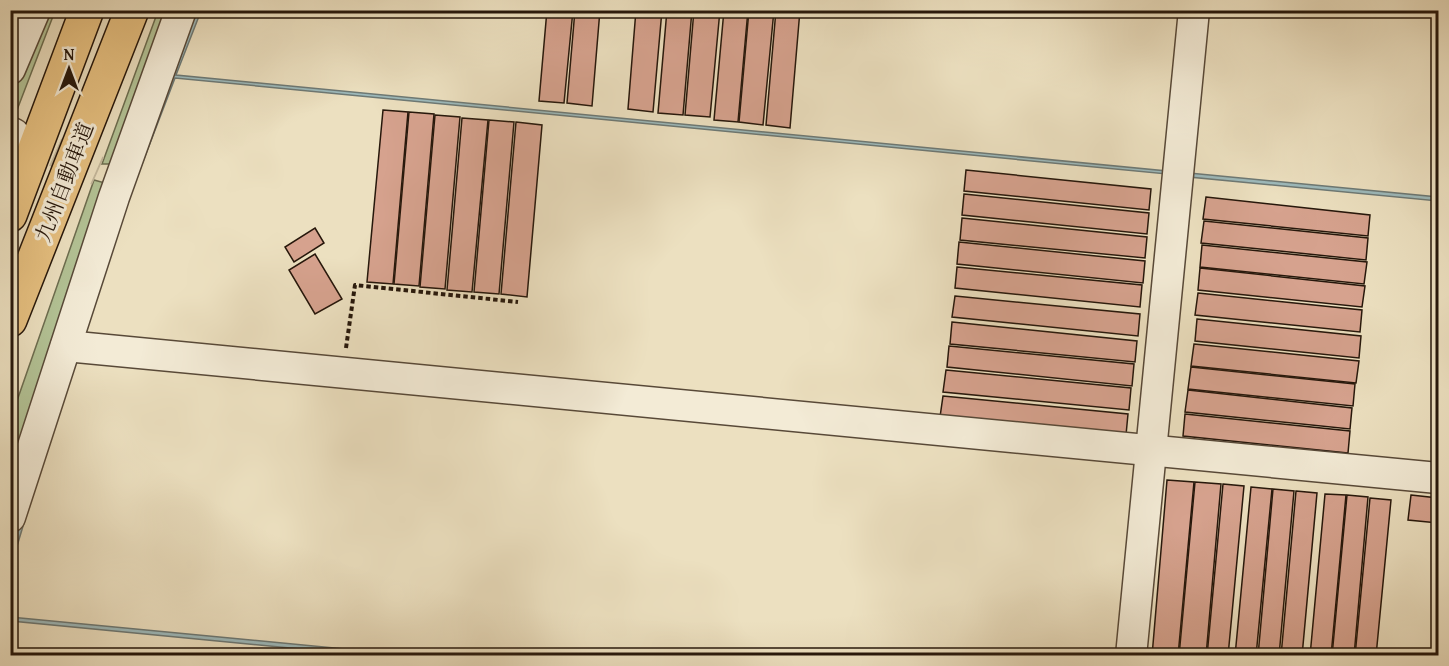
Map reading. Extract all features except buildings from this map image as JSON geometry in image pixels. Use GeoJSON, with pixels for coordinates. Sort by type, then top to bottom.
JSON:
{"type":"FeatureCollection","features":[{"type":"Feature","properties":{"kind":"highway","name":"九州自動車道"},"geometry":{"type":"LineString","coordinates":[[10,215],[87,10]]}},
{"type":"Feature","properties":{"kind":"highway","name":"九州自動車道"},"geometry":{"type":"LineString","coordinates":[[10,320],[132,10]]}},
{"type":"Feature","properties":{"kind":"street"},"geometry":{"type":"LineString","coordinates":[[10,69],[35,10]]}},
{"type":"Feature","properties":{"kind":"street"},"geometry":{"type":"LineString","coordinates":[[10,517],[66,346],[109,176],[181,10]]}},
{"type":"Feature","properties":{"kind":"street"},"geometry":{"type":"LineString","coordinates":[[1131,656],[1194,10]]}},
{"type":"Feature","properties":{"kind":"street"},"geometry":{"type":"LineString","coordinates":[[66,346],[1438,478]]}},
{"type":"Feature","properties":{"kind":"path"},"geometry":{"type":"LineString","coordinates":[[343,372],[355,285],[518,302]]}},
{"type":"Feature","properties":{"kind":"green space"},"geometry":{"type":"Polygon","coordinates":[[[38,11],[55,11],[12,123],[10,79],[38,11]]]}},
{"type":"Feature","properties":{"kind":"green space"},"geometry":{"type":"Polygon","coordinates":[[[158,11],[176,11],[110,164],[102,164],[158,11]]]}},
{"type":"Feature","properties":{"kind":"green space"},"geometry":{"type":"Polygon","coordinates":[[[94,180],[105,183],[11,480],[11,418],[94,180]]]}},
{"type":"Feature","properties":{"kind":"water"},"geometry":{"type":"Polygon","coordinates":[[[196,11],[201,11],[176,75],[1167,171],[1167,174],[175,78],[134,185],[84,334],[128,182],[196,11]]]}},
{"type":"Feature","properties":{"kind":"water"},"geometry":{"type":"Polygon","coordinates":[[[1189,173],[1438,197],[1438,201],[1189,177],[1189,173]]]}},
{"type":"Feature","properties":{"kind":"water"},"geometry":{"type":"Polygon","coordinates":[[[49,440],[11,566],[18,517],[49,440]]]}},
{"type":"Feature","properties":{"kind":"water"},"geometry":{"type":"Polygon","coordinates":[[[10,617],[407,655],[362,655],[11,621],[10,617]]]}},
{"type":"Feature","properties":{"kind":"tunnel"},"geometry":{"type":"LineString","coordinates":[[14,134],[98,171]]}}]}
